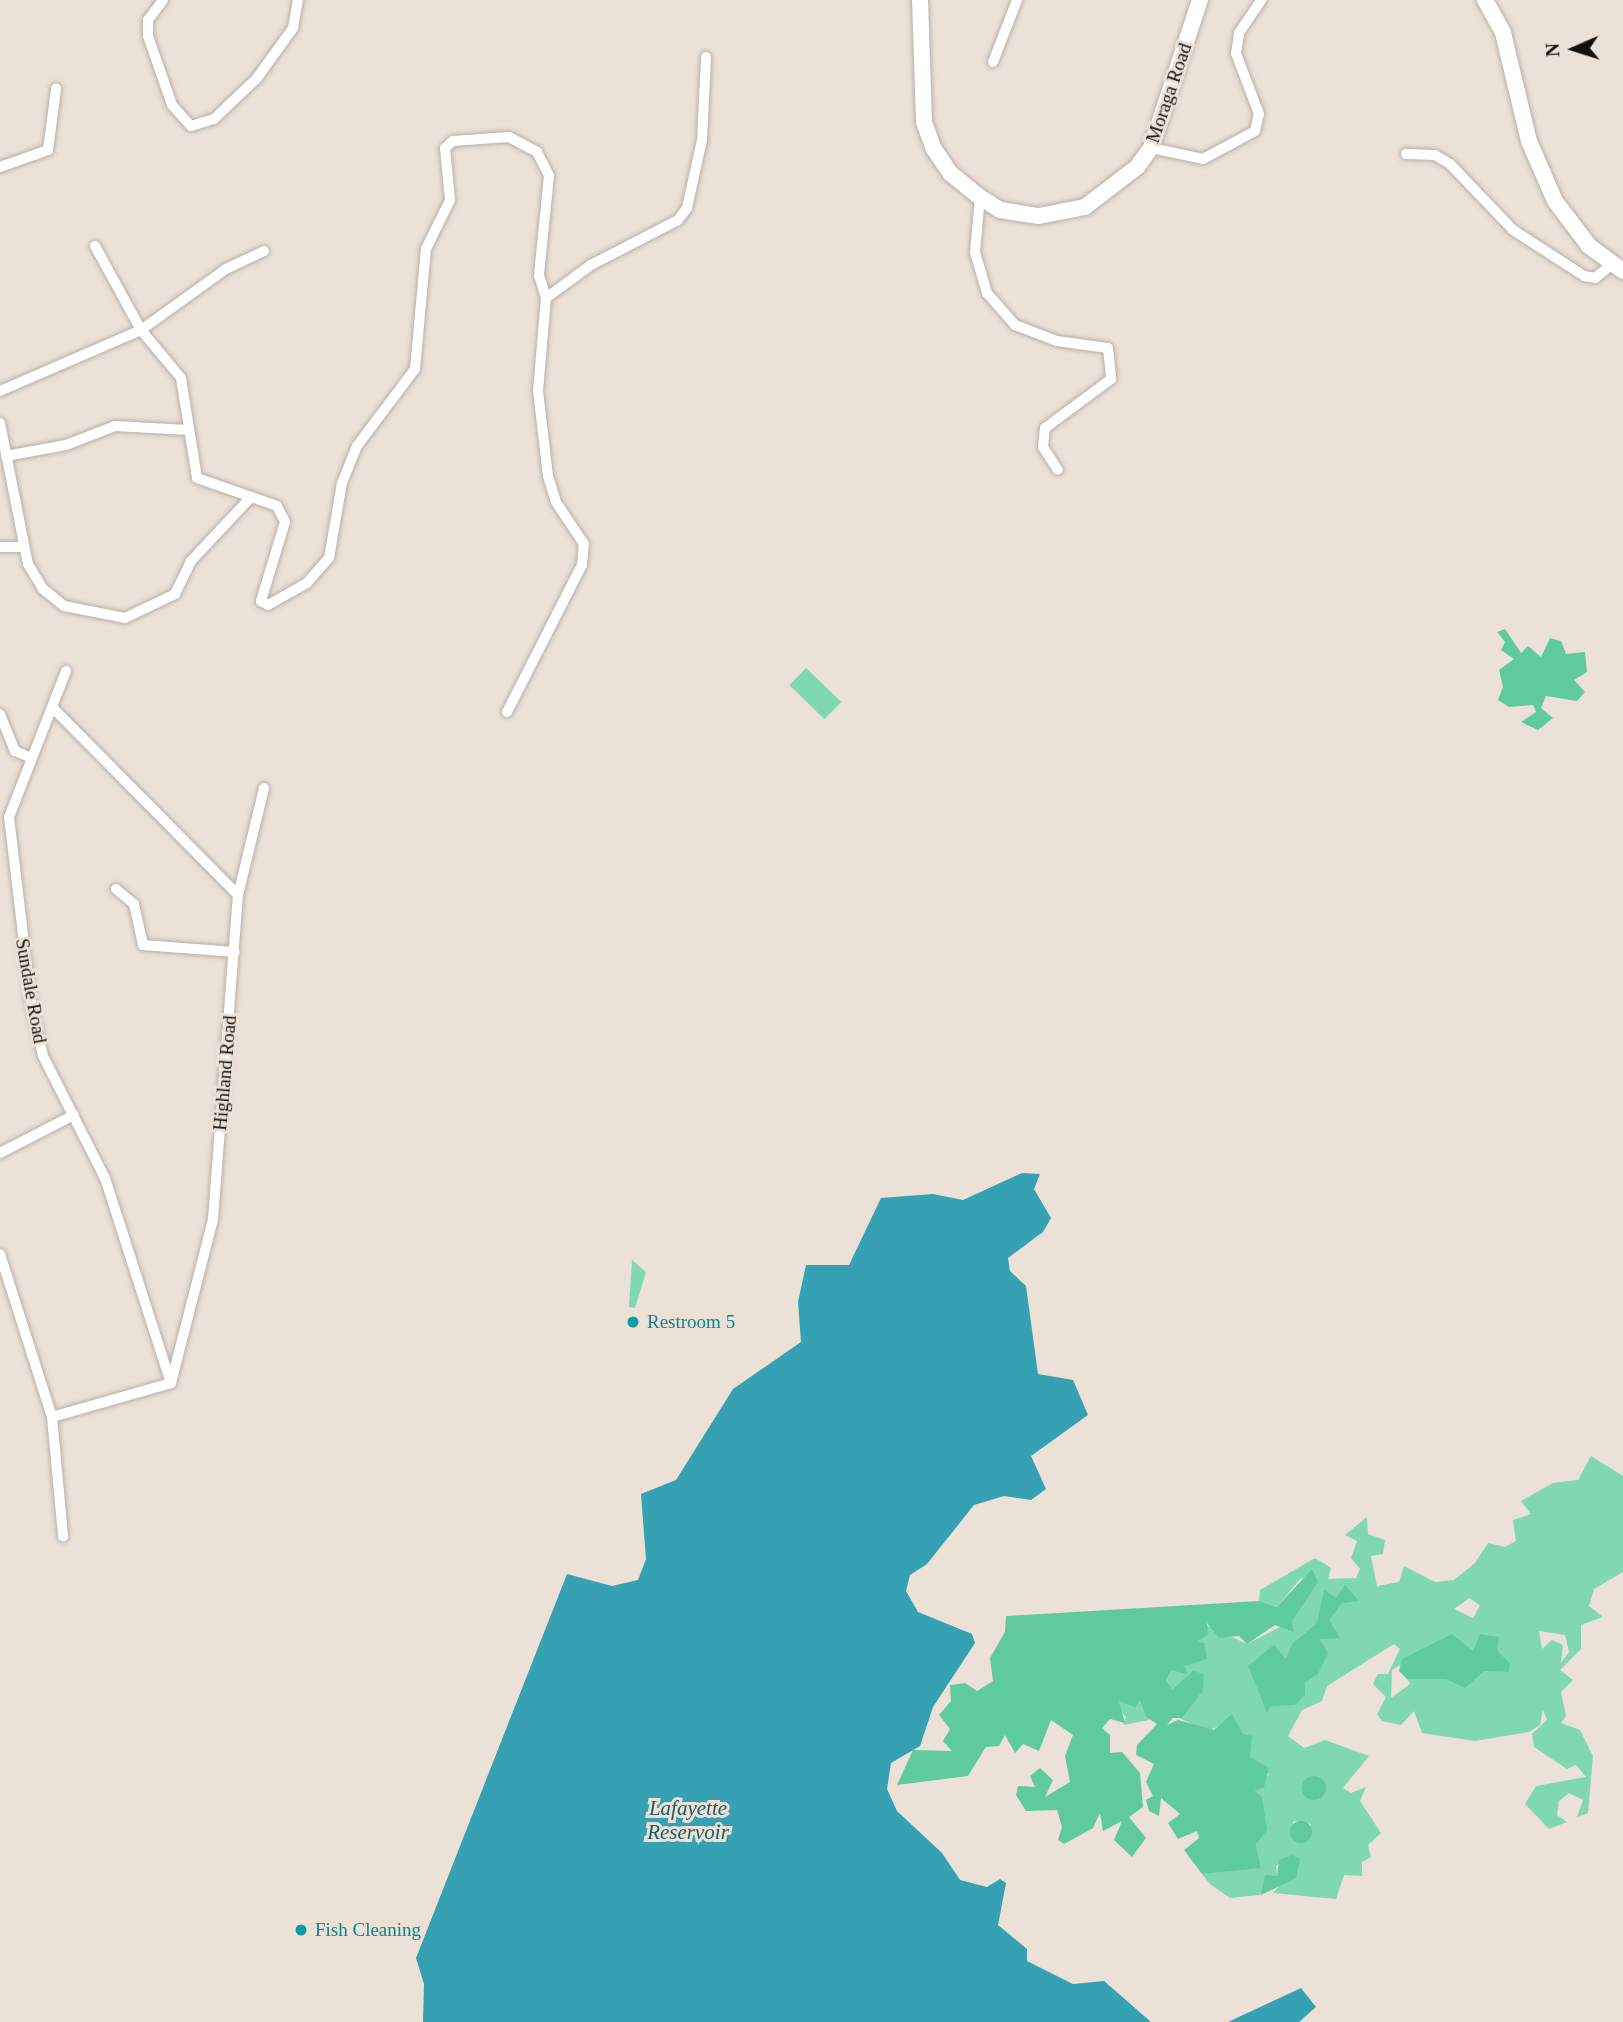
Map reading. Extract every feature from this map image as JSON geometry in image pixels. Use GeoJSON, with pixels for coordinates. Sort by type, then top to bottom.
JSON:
{"type":"FeatureCollection","features":[{"type":"Feature","properties":{"kind":"main road","name":"Moraga Road"},"geometry":{"type":"LineString","coordinates":[[920,0],[924,122],[950,173],[981,198],[1021,215],[1072,211],[1121,184],[1151,148],[1200,0]]}},
{"type":"Feature","properties":{"kind":"main road"},"geometry":{"type":"LineString","coordinates":[[1485,0],[1513,61],[1539,170],[1569,223],[1617,268]]}},
{"type":"Feature","properties":{"kind":"street"},"geometry":{"type":"LineString","coordinates":[[163,0],[148,20],[148,36],[172,105],[191,126],[214,119],[257,78],[293,28],[298,0]]}},
{"type":"Feature","properties":{"kind":"street"},"geometry":{"type":"LineString","coordinates":[[993,62],[1017,0]]}},
{"type":"Feature","properties":{"kind":"street"},"geometry":{"type":"LineString","coordinates":[[1151,148],[1203,159],[1255,131],[1259,114],[1236,52],[1239,33],[1261,0]]}},
{"type":"Feature","properties":{"kind":"street"},"geometry":{"type":"LineString","coordinates":[[546,298],[687,208],[702,140],[705,57]]}},
{"type":"Feature","properties":{"kind":"street"},"geometry":{"type":"LineString","coordinates":[[0,167],[48,150],[56,89]]}},
{"type":"Feature","properties":{"kind":"street"},"geometry":{"type":"LineString","coordinates":[[95,246],[141,330],[181,378],[197,478],[277,506],[285,522],[261,601],[268,605],[307,583],[329,558],[342,483],[357,446],[415,369],[426,249],[450,200],[445,148],[453,141],[509,137],[537,152],[549,176],[539,275],[546,298],[538,391],[548,476],[556,502],[584,544],[582,565],[507,712]]}},
{"type":"Feature","properties":{"kind":"street"},"geometry":{"type":"LineString","coordinates":[[1406,154],[1435,155],[1450,164],[1513,230],[1584,276],[1595,278],[1617,268]]}},
{"type":"Feature","properties":{"kind":"street"},"geometry":{"type":"LineString","coordinates":[[981,198],[975,252],[987,293],[1015,325],[1057,341],[1108,348],[1111,379],[1045,428],[1042,447],[1058,470]]}},
{"type":"Feature","properties":{"kind":"street"},"geometry":{"type":"LineString","coordinates":[[0,391],[141,330],[189,299],[226,269],[264,251]]}},
{"type":"Feature","properties":{"kind":"street"},"geometry":{"type":"LineString","coordinates":[[0,424],[24,547],[48,595],[64,606],[125,618],[174,594],[191,561],[251,496]]}},
{"type":"Feature","properties":{"kind":"street"},"geometry":{"type":"LineString","coordinates":[[6,456],[66,445],[115,426],[188,430]]}},
{"type":"Feature","properties":{"kind":"street"},"geometry":{"type":"LineString","coordinates":[[0,547],[24,547]]}},
{"type":"Feature","properties":{"kind":"street","name":"Sundale Road"},"geometry":{"type":"LineString","coordinates":[[66,671],[54,709],[29,757],[12,799],[8,834],[37,1039],[104,1178],[171,1383]]}},
{"type":"Feature","properties":{"kind":"street"},"geometry":{"type":"LineString","coordinates":[[54,709],[238,895]]}},
{"type":"Feature","properties":{"kind":"street"},"geometry":{"type":"LineString","coordinates":[[0,714],[15,751],[29,757]]}},
{"type":"Feature","properties":{"kind":"street","name":"Highland Road"},"geometry":{"type":"LineString","coordinates":[[171,1383],[213,1219],[238,895],[264,788]]}},
{"type":"Feature","properties":{"kind":"street"},"geometry":{"type":"LineString","coordinates":[[116,889],[134,904],[143,944],[234,952]]}},
{"type":"Feature","properties":{"kind":"street"},"geometry":{"type":"LineString","coordinates":[[0,1153],[74,1115]]}},
{"type":"Feature","properties":{"kind":"street"},"geometry":{"type":"LineString","coordinates":[[0,1254],[52,1417],[63,1536]]}},
{"type":"Feature","properties":{"kind":"street"},"geometry":{"type":"LineString","coordinates":[[52,1417],[171,1383]]}},
{"type":"Feature","properties":{"kind":"green space"},"geometry":{"type":"Polygon","coordinates":[[[1505,629],[1521,653],[1528,646],[1541,657],[1550,638],[1561,641],[1566,654],[1585,652],[1587,672],[1574,680],[1585,692],[1577,701],[1546,696],[1541,708],[1553,718],[1538,730],[1521,722],[1536,712],[1533,705],[1509,707],[1498,700],[1503,687],[1499,670],[1514,659],[1501,650],[1505,642],[1497,632],[1505,629]]]}},
{"type":"Feature","properties":{"kind":"green space"},"geometry":{"type":"Polygon","coordinates":[[[806,668],[841,702],[825,719],[789,685],[806,668]]]}},
{"type":"Feature","properties":{"kind":"green space"},"geometry":{"type":"Polygon","coordinates":[[[632,1260],[646,1272],[635,1308],[629,1307],[632,1260]]]}},
{"type":"Feature","properties":{"kind":"green space"},"geometry":{"type":"Polygon","coordinates":[[[1591,1456],[1623,1476],[1623,1572],[1594,1589],[1589,1606],[1603,1617],[1581,1625],[1581,1649],[1560,1670],[1573,1680],[1561,1692],[1566,1716],[1561,1723],[1580,1730],[1593,1756],[1588,1813],[1577,1817],[1583,1800],[1569,1793],[1559,1801],[1557,1815],[1567,1822],[1549,1829],[1525,1804],[1536,1786],[1586,1777],[1576,1765],[1567,1769],[1534,1747],[1532,1734],[1547,1720],[1543,1710],[1540,1725],[1529,1732],[1475,1741],[1422,1733],[1414,1711],[1401,1725],[1382,1721],[1377,1714],[1386,1697],[1373,1684],[1378,1674],[1388,1674],[1400,1649],[1394,1644],[1327,1686],[1322,1701],[1302,1710],[1288,1736],[1304,1748],[1325,1740],[1369,1756],[1343,1788],[1351,1793],[1366,1787],[1360,1801],[1381,1833],[1368,1845],[1371,1857],[1362,1862],[1362,1876],[1344,1875],[1336,1899],[1273,1893],[1295,1869],[1292,1855],[1276,1866],[1277,1876],[1260,1895],[1230,1898],[1210,1884],[1202,1874],[1261,1867],[1256,1844],[1263,1803],[1255,1791],[1269,1774],[1250,1757],[1234,1719],[1208,1731],[1179,1718],[1201,1694],[1204,1674],[1173,1689],[1166,1681],[1171,1670],[1184,1670],[1197,1642],[1208,1635],[1204,1624],[1247,1644],[1291,1621],[1316,1585],[1301,1578],[1277,1607],[1259,1601],[1260,1590],[1315,1558],[1331,1568],[1328,1579],[1356,1578],[1360,1569],[1351,1558],[1357,1541],[1345,1535],[1367,1517],[1368,1534],[1385,1540],[1383,1554],[1371,1556],[1377,1586],[1399,1582],[1404,1566],[1435,1582],[1454,1580],[1475,1563],[1488,1543],[1505,1547],[1516,1541],[1513,1520],[1531,1514],[1521,1501],[1553,1483],[1578,1480],[1591,1456]],[[1469,1598],[1454,1609],[1473,1618],[1480,1605],[1469,1598]],[[1539,1631],[1542,1649],[1552,1640],[1563,1645],[1561,1663],[1569,1652],[1565,1635],[1539,1631]],[[1400,1665],[1392,1670],[1391,1698],[1410,1684],[1400,1665]],[[1309,1778],[1302,1786],[1305,1796],[1322,1797],[1317,1779],[1309,1778]],[[1293,1821],[1296,1842],[1307,1841],[1311,1824],[1293,1821]]]}},
{"type":"Feature","properties":{"kind":"green space"},"geometry":{"type":"Polygon","coordinates":[[[1312,1569],[1318,1582],[1292,1621],[1294,1632],[1275,1625],[1247,1644],[1239,1636],[1219,1638],[1207,1623],[1208,1635],[1197,1642],[1204,1643],[1207,1659],[1185,1666],[1187,1674],[1171,1670],[1166,1681],[1173,1689],[1193,1671],[1204,1674],[1203,1691],[1182,1718],[1173,1718],[1167,1725],[1178,1720],[1214,1730],[1232,1714],[1243,1734],[1252,1736],[1250,1757],[1269,1768],[1264,1787],[1255,1791],[1262,1797],[1267,1830],[1256,1844],[1261,1868],[1202,1874],[1184,1850],[1199,1838],[1197,1831],[1178,1839],[1168,1823],[1180,1814],[1161,1798],[1159,1816],[1149,1811],[1146,1800],[1153,1796],[1146,1782],[1154,1764],[1136,1755],[1137,1745],[1157,1724],[1146,1717],[1140,1700],[1136,1708],[1119,1701],[1125,1723],[1110,1719],[1102,1728],[1110,1735],[1110,1753],[1122,1752],[1140,1773],[1143,1807],[1129,1817],[1146,1838],[1132,1857],[1114,1840],[1122,1821],[1103,1831],[1100,1813],[1093,1828],[1064,1844],[1058,1840],[1062,1827],[1057,1810],[1026,1811],[1016,1795],[1018,1786],[1035,1787],[1030,1776],[1040,1768],[1053,1780],[1045,1797],[1070,1782],[1065,1756],[1073,1735],[1051,1720],[1039,1751],[1023,1744],[1015,1753],[1005,1735],[999,1746],[986,1747],[968,1776],[897,1785],[913,1750],[952,1751],[943,1741],[950,1729],[939,1715],[951,1701],[950,1685],[965,1683],[977,1691],[993,1681],[990,1658],[1005,1632],[1006,1616],[1259,1601],[1277,1607],[1312,1569]]]}},
{"type":"Feature","properties":{"kind":"green space"},"geometry":{"type":"Polygon","coordinates":[[[1345,1585],[1359,1601],[1342,1603],[1329,1620],[1340,1638],[1319,1639],[1328,1653],[1318,1674],[1305,1682],[1305,1695],[1295,1705],[1271,1706],[1267,1712],[1248,1666],[1274,1645],[1286,1659],[1292,1644],[1317,1623],[1324,1590],[1336,1598],[1345,1585]]]}},
{"type":"Feature","properties":{"kind":"green space"},"geometry":{"type":"Polygon","coordinates":[[[1452,1634],[1473,1651],[1480,1634],[1499,1637],[1497,1650],[1510,1664],[1509,1672],[1484,1671],[1465,1688],[1446,1679],[1407,1679],[1399,1671],[1402,1659],[1452,1634]]]}},
{"type":"Feature","properties":{"kind":"green space"},"geometry":{"type":"Polygon","coordinates":[[[1140,1700],[1149,1720],[1123,1725],[1126,1717],[1115,1705],[1120,1701],[1136,1708],[1140,1700]]]}},
{"type":"Feature","properties":{"kind":"green space"},"geometry":{"type":"Polygon","coordinates":[[[1314,1776],[1322,1780],[1326,1788],[1322,1796],[1314,1800],[1306,1796],[1302,1788],[1306,1780],[1314,1776]]]}},
{"type":"Feature","properties":{"kind":"green space"},"geometry":{"type":"Polygon","coordinates":[[[1297,1821],[1305,1821],[1312,1828],[1312,1836],[1305,1843],[1297,1843],[1290,1836],[1290,1828],[1297,1821]]]}},
{"type":"Feature","properties":{"kind":"green space"},"geometry":{"type":"Polygon","coordinates":[[[1292,1855],[1300,1859],[1296,1878],[1261,1895],[1265,1875],[1277,1876],[1279,1860],[1292,1855]]]}},
{"type":"Feature","properties":{"kind":"water","name":"Lafayette Reservoir"},"geometry":{"type":"Polygon","coordinates":[[[1022,1173],[1040,1174],[1034,1189],[1051,1218],[1043,1232],[1008,1258],[1010,1271],[1026,1286],[1038,1374],[1073,1380],[1088,1415],[1031,1456],[1046,1489],[1031,1500],[1004,1496],[974,1505],[927,1564],[910,1575],[906,1591],[918,1612],[972,1634],[975,1643],[933,1707],[920,1746],[891,1763],[887,1789],[897,1811],[942,1853],[960,1880],[987,1887],[1000,1879],[1006,1883],[998,1925],[1027,1949],[1027,1961],[1073,1984],[1104,1981],[1151,2022],[423,2022],[424,1984],[416,1958],[567,1574],[612,1586],[638,1580],[646,1559],[641,1494],[676,1480],[733,1389],[801,1342],[798,1302],[806,1265],[849,1265],[881,1198],[933,1194],[963,1200],[1022,1173]]]}},
{"type":"Feature","properties":{"kind":"water"},"geometry":{"type":"Polygon","coordinates":[[[1301,1988],[1316,2007],[1299,2022],[1228,2022],[1301,1988]]]}},
{"type":"Feature","properties":{"kind":"place","name":"Restroom 5"},"geometry":{"type":"Point","coordinates":[633,1322]}},
{"type":"Feature","properties":{"kind":"place","name":"Fish Cleaning"},"geometry":{"type":"Point","coordinates":[301,1930]}}]}
